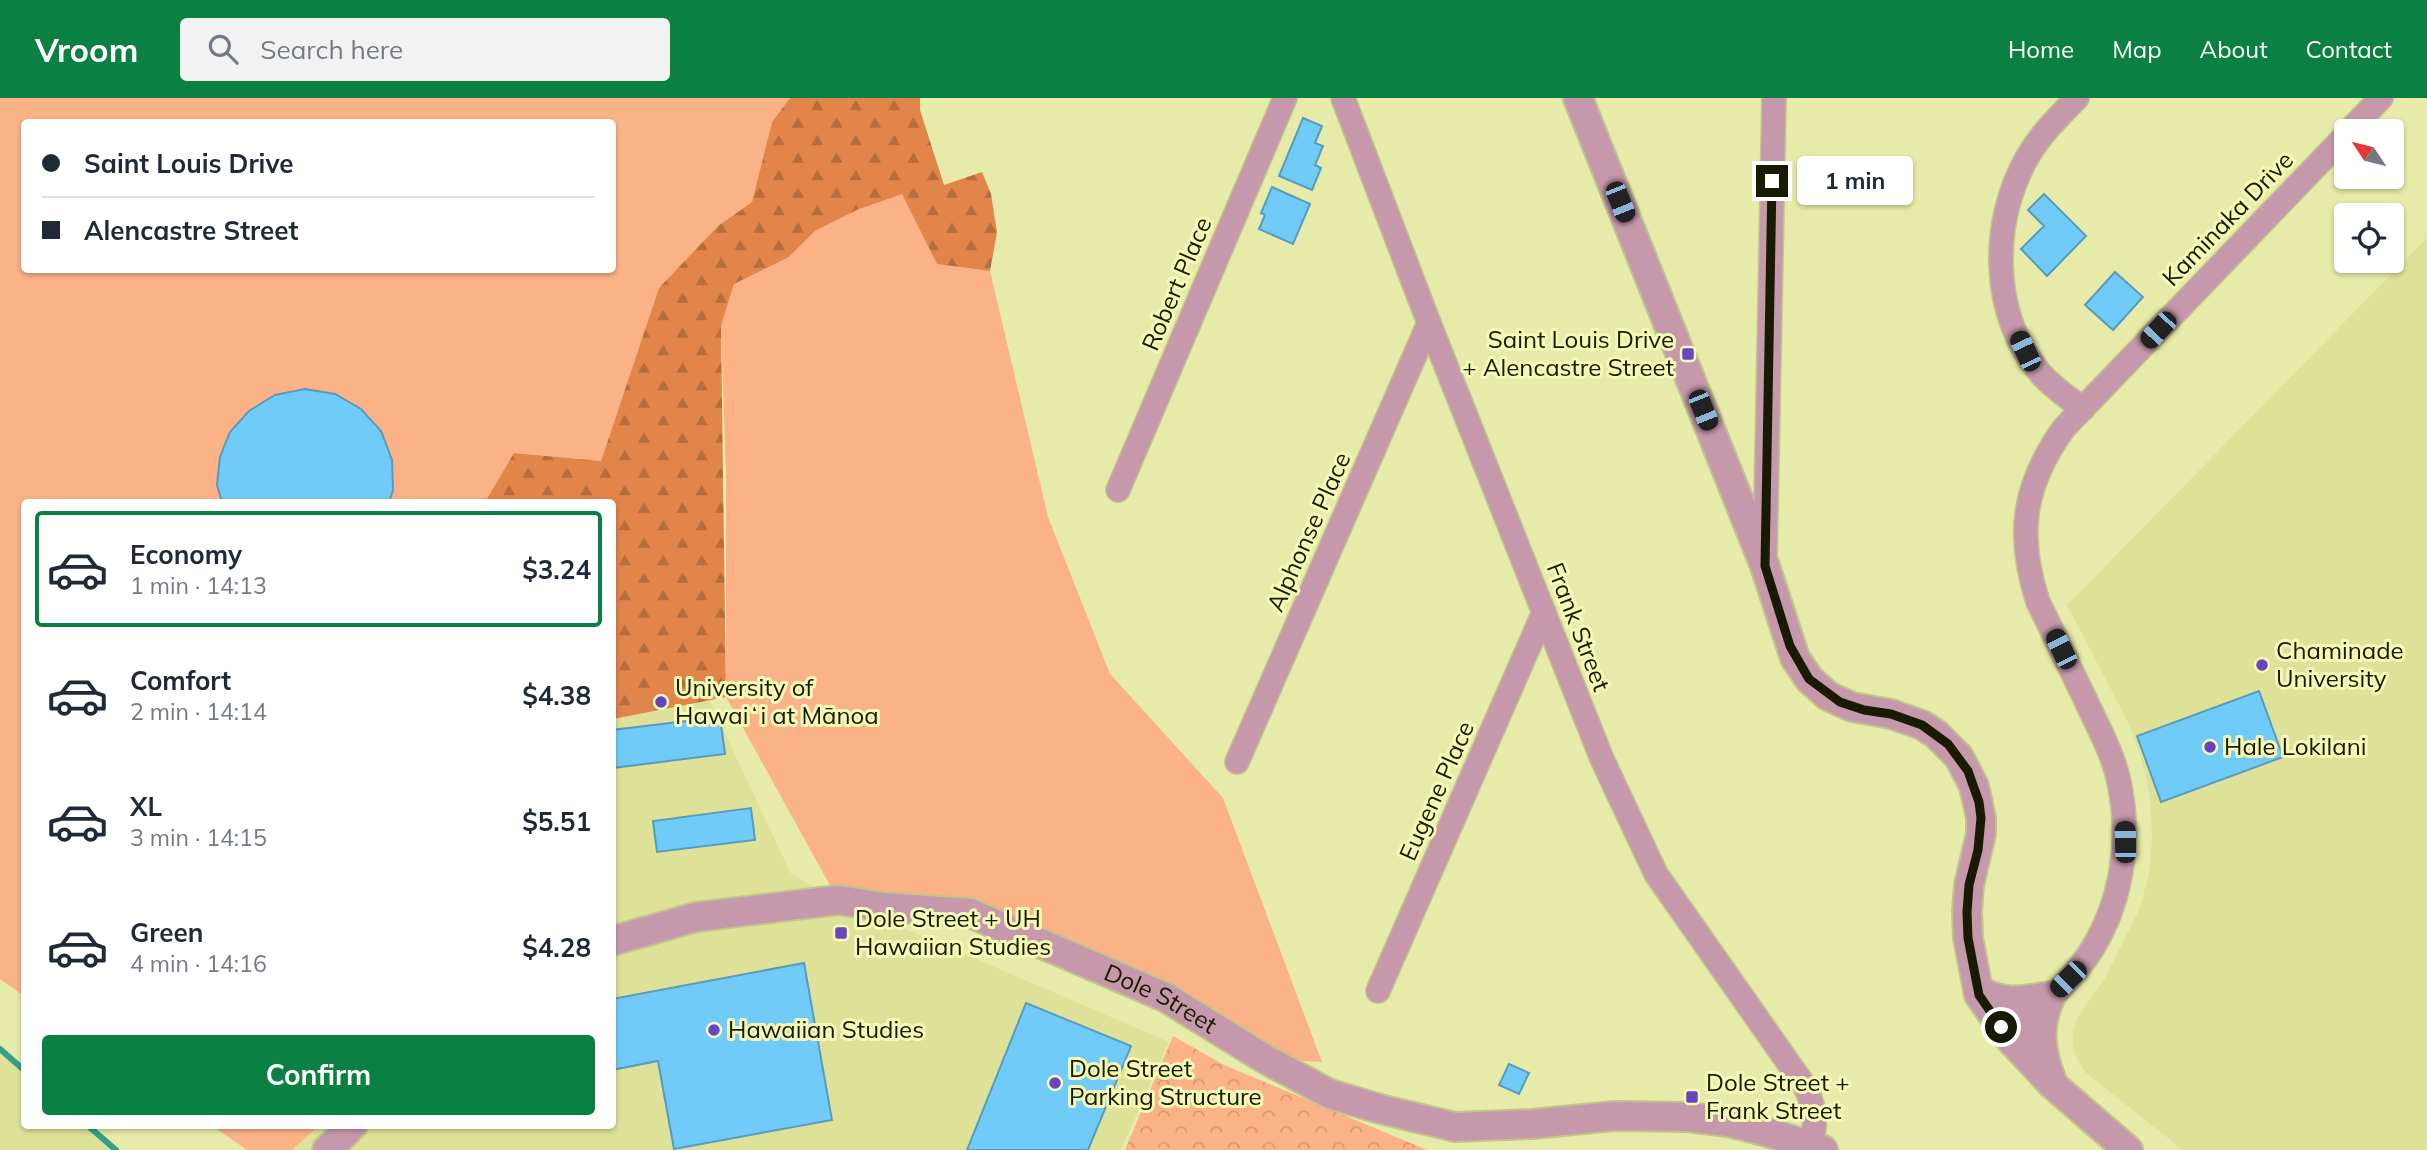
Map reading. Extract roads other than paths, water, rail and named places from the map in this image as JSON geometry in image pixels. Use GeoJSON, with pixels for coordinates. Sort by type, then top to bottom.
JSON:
{"type":"FeatureCollection","features":[{"type":"Feature","properties":{"kind":"street","name":"Robert Place"},"geometry":{"type":"LineString","coordinates":[[1118,490],[1285,98]]}},
{"type":"Feature","properties":{"kind":"street","name":"Frank Street"},"geometry":{"type":"LineString","coordinates":[[1343,98],[1602,759],[1656,874],[1806,1088],[1813,1108],[1815,1148]]}},
{"type":"Feature","properties":{"kind":"street"},"geometry":{"type":"LineString","coordinates":[[1578,98],[1765,566],[1790,646],[1809,679],[1840,702],[1864,710],[1891,714],[1922,725],[1948,744],[1968,771],[1979,802],[1981,818],[1981,834],[1969,885],[1967,912],[1968,938],[1979,995],[2010,1039],[2053,1085],[2128,1150]]}},
{"type":"Feature","properties":{"kind":"street"},"geometry":{"type":"LineString","coordinates":[[1765,566],[1774,98]]}},
{"type":"Feature","properties":{"kind":"street"},"geometry":{"type":"LineString","coordinates":[[2077,98],[2045,132],[2028,156],[2015,182],[2001,239],[2001,268],[2008,306],[2025,351],[2042,375],[2083,409]]}},
{"type":"Feature","properties":{"kind":"street","name":"Kaminaka Drive"},"geometry":{"type":"LineString","coordinates":[[2361,119],[2381,98]]}},
{"type":"Feature","properties":{"kind":"street","name":"Kaminaka Drive"},"geometry":{"type":"LineString","coordinates":[[2010,1039],[2087,956],[2102,930],[2119,882],[2125,842],[2121,791],[2110,752],[2038,602],[2029,577],[2025,524],[2037,473],[2064,428],[2334,147]]}},
{"type":"Feature","properties":{"kind":"street","name":"Alphonse Place"},"geometry":{"type":"LineString","coordinates":[[1237,762],[1429,323]]}},
{"type":"Feature","properties":{"kind":"street","name":"Eugene Place"},"geometry":{"type":"LineString","coordinates":[[1378,991],[1544,612]]}},
{"type":"Feature","properties":{"kind":"street","name":"Dole Street"},"geometry":{"type":"LineString","coordinates":[[616,940],[696,918],[838,900],[970,913],[1165,997],[1265,1059],[1330,1094],[1380,1110],[1455,1127],[1532,1124],[1614,1116],[1688,1117],[1728,1122],[1815,1148]]}},
{"type":"Feature","properties":{"kind":"street"},"geometry":{"type":"LineString","coordinates":[[1979,990],[1996,1000],[2018,1002],[2052,996]]}},
{"type":"Feature","properties":{"kind":"street"},"geometry":{"type":"LineString","coordinates":[[2052,996],[2043,1012],[2041,1045],[2053,1085]]}},
{"type":"Feature","properties":{"kind":"street"},"geometry":{"type":"LineString","coordinates":[[327,1150],[349,1129]]}},
{"type":"Feature","properties":{"kind":"waterway"},"geometry":{"type":"LineString","coordinates":[[0,1049],[21,1067]]}},
{"type":"Feature","properties":{"kind":"waterway"},"geometry":{"type":"LineString","coordinates":[[92,1129],[116,1150]]}},
{"type":"Feature","properties":{"kind":"place","name":"Saint Louis Drive + Alencastre Street"},"geometry":{"type":"Point","coordinates":[1688,354]}},
{"type":"Feature","properties":{"kind":"place","name":"Chaminade University"},"geometry":{"type":"Point","coordinates":[2262,665]}},
{"type":"Feature","properties":{"kind":"place","name":"University of Hawaiʻi at Mānoa"},"geometry":{"type":"Point","coordinates":[661,702]}},
{"type":"Feature","properties":{"kind":"place","name":"Hale Lokilani"},"geometry":{"type":"Point","coordinates":[2210,747]}},
{"type":"Feature","properties":{"kind":"place","name":"Dole Street + UH Hawaiian Studies"},"geometry":{"type":"Point","coordinates":[841,933]}},
{"type":"Feature","properties":{"kind":"place","name":"Hawaiian Studies"},"geometry":{"type":"Point","coordinates":[714,1030]}},
{"type":"Feature","properties":{"kind":"place","name":"Dole Street Parking Structure"},"geometry":{"type":"Point","coordinates":[1055,1083]}},
{"type":"Feature","properties":{"kind":"place","name":"Dole Street + Frank Street"},"geometry":{"type":"Point","coordinates":[1692,1097]}}]}
